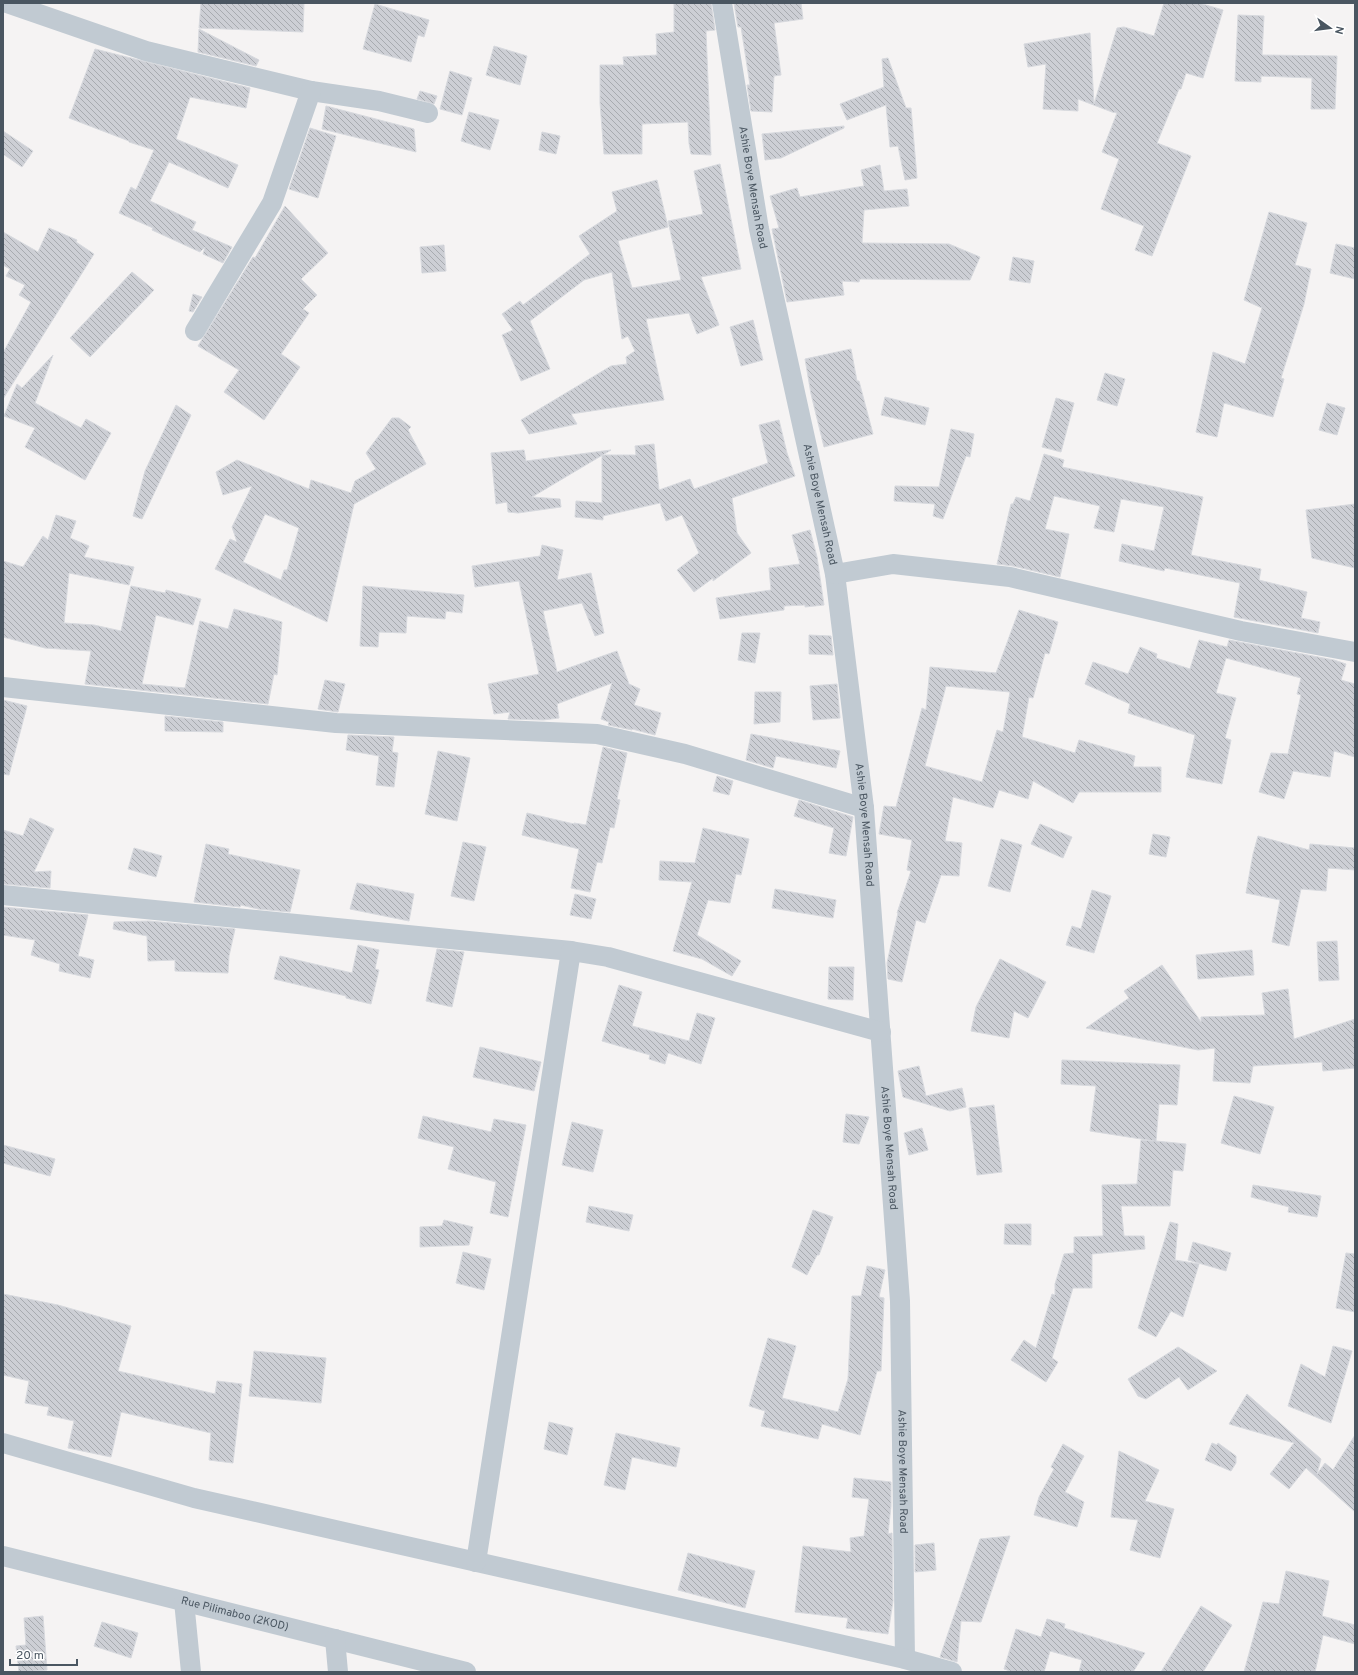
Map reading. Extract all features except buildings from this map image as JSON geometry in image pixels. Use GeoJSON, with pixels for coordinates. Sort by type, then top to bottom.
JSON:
{"type":"FeatureCollection","features":[{"type":"Feature","properties":{"kind":"street"},"geometry":{"type":"LineString","coordinates":[[7,3],[146,51],[311,91],[379,101],[428,113]]}},
{"type":"Feature","properties":{"kind":"street","name":"Ashie Boye Mensah Road"},"geometry":{"type":"LineString","coordinates":[[722,3],[759,229],[835,574],[864,808],[900,1301],[905,1659]]}},
{"type":"Feature","properties":{"kind":"street"},"geometry":{"type":"LineString","coordinates":[[195,331],[272,203],[311,91]]}},
{"type":"Feature","properties":{"kind":"street"},"geometry":{"type":"LineString","coordinates":[[835,574],[893,564],[1010,576],[1241,631],[1355,652]]}},
{"type":"Feature","properties":{"kind":"street"},"geometry":{"type":"LineString","coordinates":[[3,687],[336,723],[597,734],[685,754],[864,808]]}},
{"type":"Feature","properties":{"kind":"street"},"geometry":{"type":"LineString","coordinates":[[3,895],[571,951],[608,958],[881,1032]]}},
{"type":"Feature","properties":{"kind":"street"},"geometry":{"type":"LineString","coordinates":[[476,1562],[571,951]]}},
{"type":"Feature","properties":{"kind":"street"},"geometry":{"type":"LineString","coordinates":[[3,1443],[194,1498],[905,1659],[952,1672]]}},
{"type":"Feature","properties":{"kind":"street","name":"Rue Pilimaboo (2KOD)"},"geometry":{"type":"LineString","coordinates":[[3,1556],[466,1672]]}},
{"type":"Feature","properties":{"kind":"street"},"geometry":{"type":"LineString","coordinates":[[184,1601],[191,1672]]}},
{"type":"Feature","properties":{"kind":"street"},"geometry":{"type":"LineString","coordinates":[[335,1639],[338,1672]]}}]}
